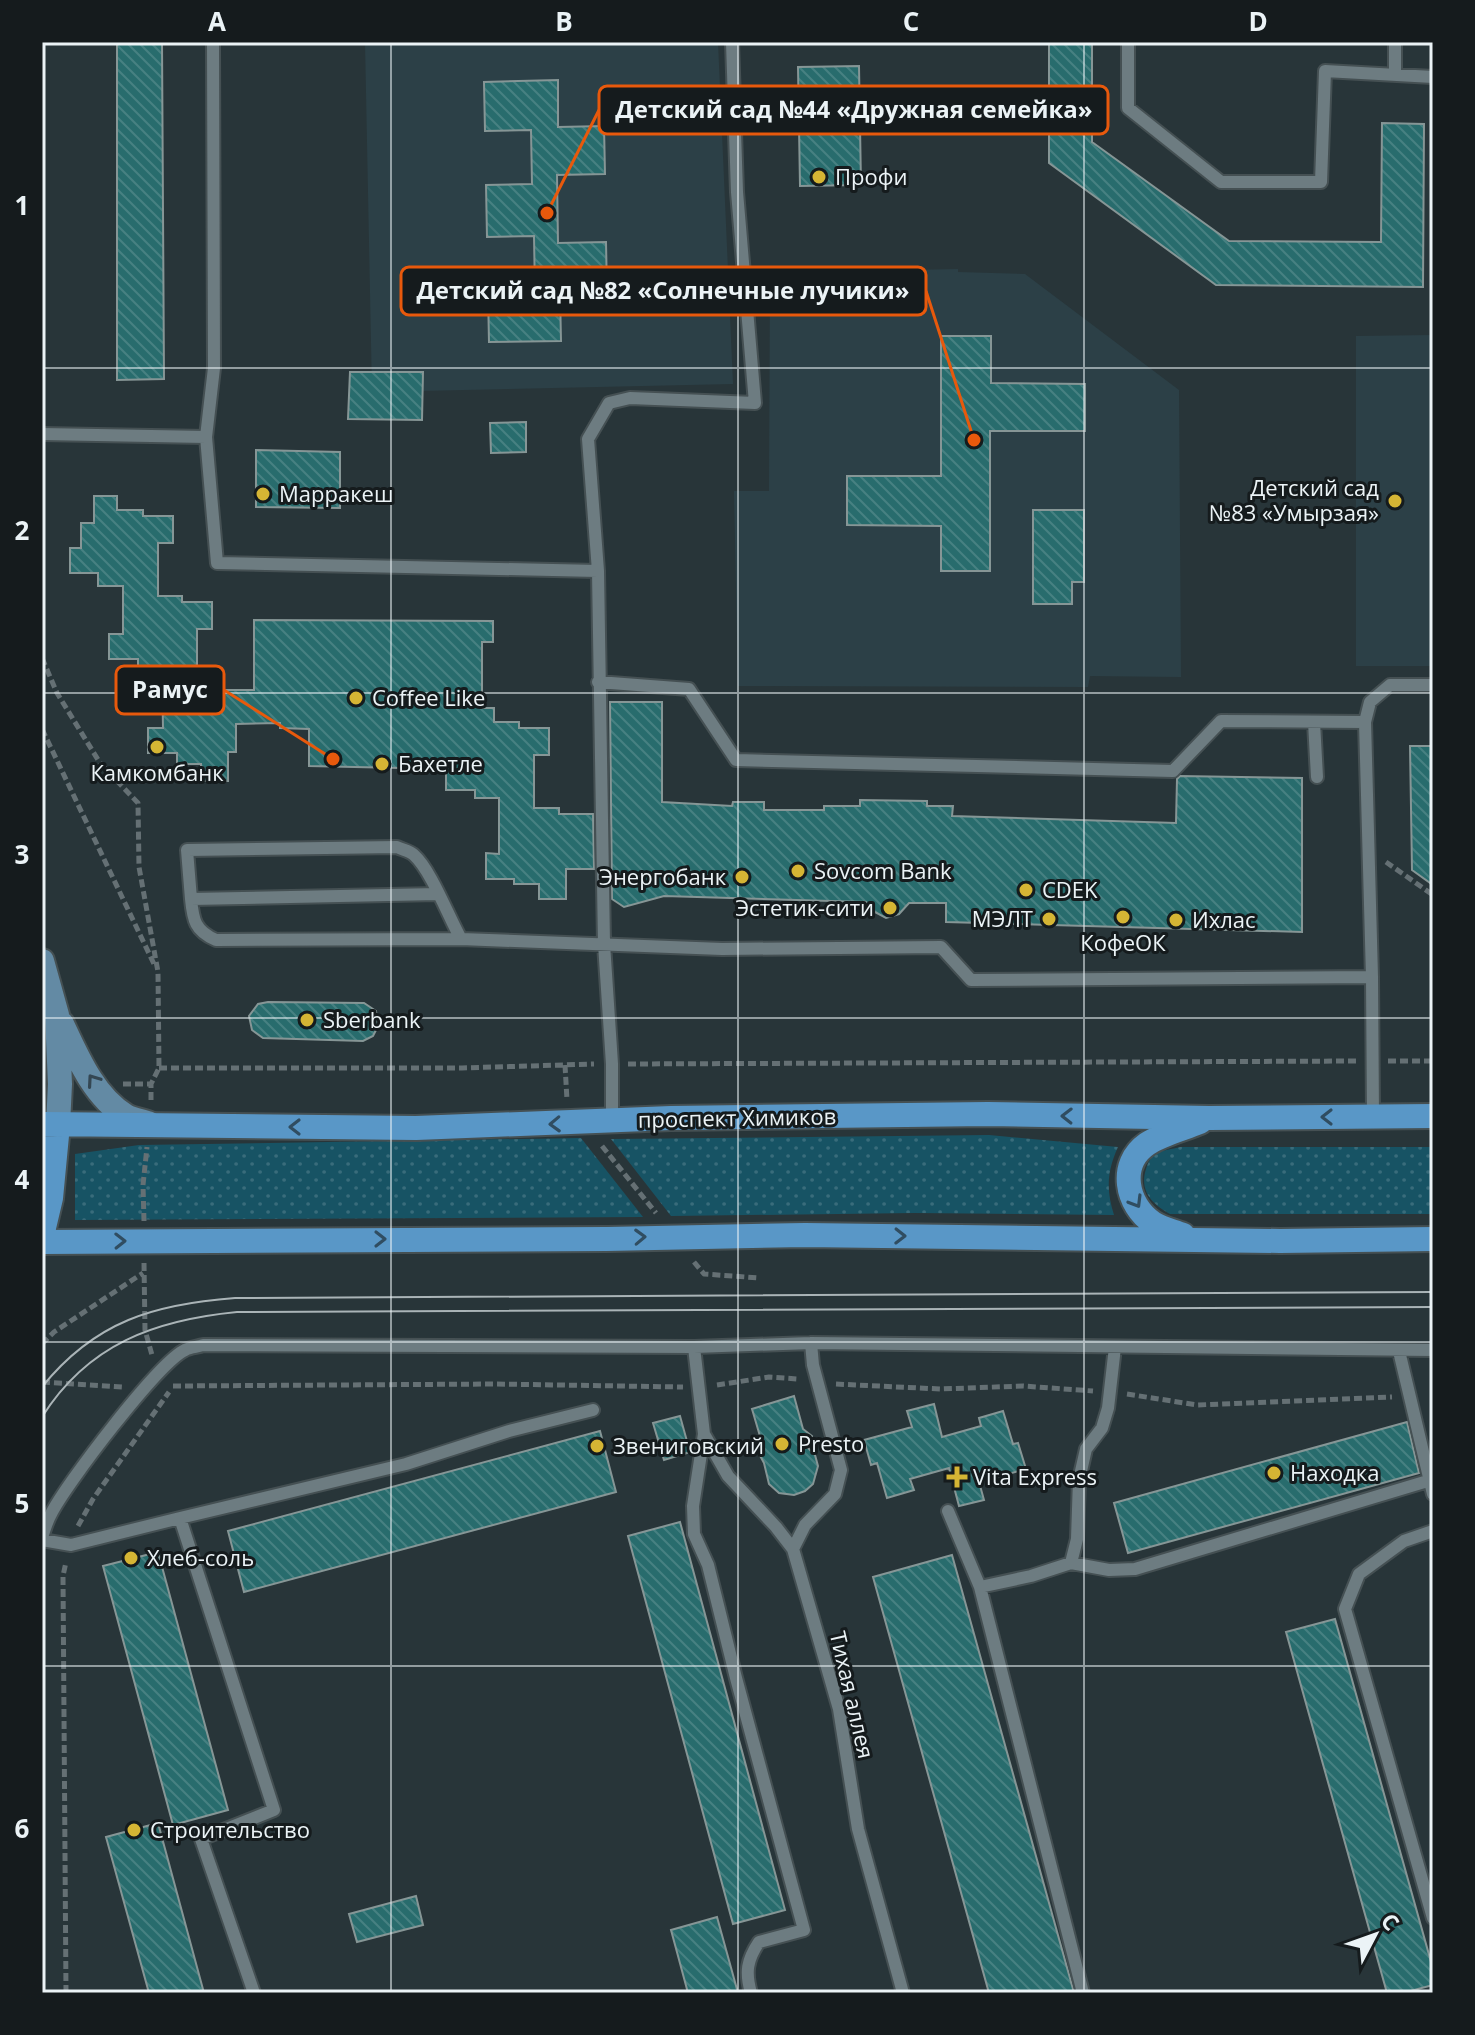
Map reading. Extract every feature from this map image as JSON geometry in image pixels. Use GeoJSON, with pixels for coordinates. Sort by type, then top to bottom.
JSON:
{"type":"FeatureCollection","features":[{"type":"Feature","properties":{"kind":"main road"},"geometry":{"type":"LineString","coordinates":[[42,961],[57,1015],[95,1085],[126,1116],[150,1124]]}},
{"type":"Feature","properties":{"kind":"main road"},"geometry":{"type":"LineString","coordinates":[[57,1015],[60,1084],[50,1124],[51,1198],[42,1239],[805,1235],[1195,1240],[1433,1239]]}},
{"type":"Feature","properties":{"kind":"main road","name":"проспект Химиков"},"geometry":{"type":"LineString","coordinates":[[50,1124],[416,1128],[671,1118],[973,1114],[1209,1118],[1433,1116]]}},
{"type":"Feature","properties":{"kind":"main road"},"geometry":{"type":"LineString","coordinates":[[1195,1240],[1154,1223],[1141,1212],[1129,1192],[1128,1172],[1133,1158],[1147,1144],[1209,1118]]}},
{"type":"Feature","properties":{"kind":"lane"},"geometry":{"type":"LineString","coordinates":[[213,42],[214,368],[206,437],[217,563],[598,571]]}},
{"type":"Feature","properties":{"kind":"lane"},"geometry":{"type":"LineString","coordinates":[[612,1122],[612,1064],[604,944],[598,571],[588,439],[609,403],[630,398],[755,403],[737,192],[732,42]]}},
{"type":"Feature","properties":{"kind":"lane"},"geometry":{"type":"LineString","coordinates":[[1128,42],[1128,108],[1221,182],[1321,182],[1325,71],[1433,77]]}},
{"type":"Feature","properties":{"kind":"lane"},"geometry":{"type":"LineString","coordinates":[[1395,42],[1395,75]]}},
{"type":"Feature","properties":{"kind":"lane"},"geometry":{"type":"LineString","coordinates":[[42,434],[206,437]]}},
{"type":"Feature","properties":{"kind":"lane"},"geometry":{"type":"LineString","coordinates":[[598,682],[689,689],[736,760],[1173,771],[1221,721],[1365,722]]}},
{"type":"Feature","properties":{"kind":"lane"},"geometry":{"type":"LineString","coordinates":[[1373,1117],[1365,722],[1370,702],[1390,685],[1433,685]]}},
{"type":"Feature","properties":{"kind":"lane"},"geometry":{"type":"LineString","coordinates":[[1314,722],[1317,777]]}},
{"type":"Feature","properties":{"kind":"lane"},"geometry":{"type":"LineString","coordinates":[[461,939],[426,871],[413,854],[397,847],[187,850],[194,923],[204,935],[216,940],[461,939],[722,949],[941,947],[971,980],[1372,977]]}},
{"type":"Feature","properties":{"kind":"lane"},"geometry":{"type":"LineString","coordinates":[[191,899],[438,894]]}},
{"type":"Feature","properties":{"kind":"lane"},"geometry":{"type":"LineString","coordinates":[[793,1549],[805,1525],[835,1494],[841,1470],[813,1365],[811,1343]]}},
{"type":"Feature","properties":{"kind":"lane"},"geometry":{"type":"LineString","coordinates":[[593,1410],[509,1431],[406,1464],[71,1545],[42,1539],[50,1515],[67,1487],[146,1387],[185,1350],[203,1345],[694,1347],[811,1343],[1433,1350]]}},
{"type":"Feature","properties":{"kind":"lane"},"geometry":{"type":"LineString","coordinates":[[694,1347],[704,1434],[694,1495],[694,1534],[708,1565],[804,1930],[759,1942],[749,1956],[746,1976],[751,1993]]}},
{"type":"Feature","properties":{"kind":"lane"},"geometry":{"type":"LineString","coordinates":[[1071,1563],[1077,1539],[1079,1480],[1086,1449],[1102,1428],[1115,1347]]}},
{"type":"Feature","properties":{"kind":"lane"},"geometry":{"type":"LineString","coordinates":[[1399,1351],[1433,1494]]}},
{"type":"Feature","properties":{"kind":"lane","name":"Тихая аллея"},"geometry":{"type":"LineString","coordinates":[[704,1434],[728,1476],[793,1549],[839,1709],[858,1829],[903,1993]]}},
{"type":"Feature","properties":{"kind":"lane"},"geometry":{"type":"LineString","coordinates":[[980,1587],[1071,1563],[1109,1570],[1135,1569],[1431,1480]]}},
{"type":"Feature","properties":{"kind":"lane"},"geometry":{"type":"LineString","coordinates":[[948,1511],[980,1587],[1083,1993]]}},
{"type":"Feature","properties":{"kind":"lane"},"geometry":{"type":"LineString","coordinates":[[180,1518],[274,1810],[201,1839],[254,1993]]}},
{"type":"Feature","properties":{"kind":"lane"},"geometry":{"type":"LineString","coordinates":[[1433,1531],[1404,1541],[1359,1574],[1345,1609],[1433,1918]]}},
{"type":"Feature","properties":{"kind":"path"},"geometry":{"type":"LineString","coordinates":[[42,658],[57,693],[100,763],[138,803],[139,867],[158,972],[159,1068],[151,1084],[143,1185],[145,1330],[164,1386],[497,1384],[699,1388],[769,1377],[819,1383],[940,1389],[1023,1386],[1109,1392],[1197,1405],[1412,1396]]}},
{"type":"Feature","properties":{"kind":"path"},"geometry":{"type":"LineString","coordinates":[[42,729],[158,972]]}},
{"type":"Feature","properties":{"kind":"path"},"geometry":{"type":"LineString","coordinates":[[1369,850],[1433,895]]}},
{"type":"Feature","properties":{"kind":"path"},"geometry":{"type":"LineString","coordinates":[[159,1068],[1433,1061]]}},
{"type":"Feature","properties":{"kind":"path"},"geometry":{"type":"LineString","coordinates":[[565,1065],[567,1101],[704,1274],[760,1278]]}},
{"type":"Feature","properties":{"kind":"path"},"geometry":{"type":"LineString","coordinates":[[95,1085],[151,1084]]}},
{"type":"Feature","properties":{"kind":"path"},"geometry":{"type":"LineString","coordinates":[[42,1344],[54,1332],[144,1273]]}},
{"type":"Feature","properties":{"kind":"path"},"geometry":{"type":"LineString","coordinates":[[42,1382],[146,1387]]}},
{"type":"Feature","properties":{"kind":"path"},"geometry":{"type":"LineString","coordinates":[[66,1993],[63,1576],[71,1545],[93,1499],[173,1386]]}},
{"type":"Feature","properties":{"kind":"shaded area"},"geometry":{"type":"Polygon","coordinates":[[[365,42],[718,42],[733,384],[372,392],[365,42]]]}},
{"type":"Feature","properties":{"kind":"shaded area"},"geometry":{"type":"Polygon","coordinates":[[[958,269],[958,272],[1025,274],[1179,390],[1181,677],[1090,676],[1088,687],[738,686],[734,491],[769,491],[770,273],[958,269]]]}},
{"type":"Feature","properties":{"kind":"shaded area","name":"Детский сад №83 «Умырзая»"},"geometry":{"type":"Polygon","coordinates":[[[1433,335],[1433,666],[1356,666],[1356,336],[1433,335]]]}},
{"type":"Feature","properties":{"kind":"shaded area"},"geometry":{"type":"Polygon","coordinates":[[[989,1135],[1118,1147],[1109,1181],[1114,1215],[915,1213],[671,1216],[611,1139],[989,1135]]]}},
{"type":"Feature","properties":{"kind":"shaded area"},"geometry":{"type":"Polygon","coordinates":[[[581,1138],[643,1217],[75,1220],[75,1154],[139,1145],[581,1138]]]}},
{"type":"Feature","properties":{"kind":"shaded area"},"geometry":{"type":"Polygon","coordinates":[[[1180,1147],[1433,1147],[1433,1214],[1170,1214],[1149,1196],[1144,1177],[1148,1162],[1154,1155],[1180,1147]]]}},
{"type":"Feature","properties":{"kind":"building"},"geometry":{"type":"Polygon","coordinates":[[[117,42],[162,42],[164,379],[117,380],[117,42]]]}},
{"type":"Feature","properties":{"kind":"building"},"geometry":{"type":"Polygon","coordinates":[[[1049,42],[1092,42],[1092,142],[1229,241],[1381,242],[1382,123],[1424,124],[1423,287],[1216,285],[1049,163],[1049,42]]]}},
{"type":"Feature","properties":{"kind":"building"},"geometry":{"type":"Polygon","coordinates":[[[859,66],[861,185],[800,186],[798,67],[859,66]]]}},
{"type":"Feature","properties":{"kind":"building"},"geometry":{"type":"Polygon","coordinates":[[[558,80],[558,127],[604,126],[605,174],[557,175],[558,243],[606,242],[607,292],[560,293],[561,341],[489,342],[488,293],[535,293],[534,236],[487,237],[486,185],[532,184],[531,130],[485,131],[484,82],[558,80]]]}},
{"type":"Feature","properties":{"kind":"building"},"geometry":{"type":"Polygon","coordinates":[[[941,336],[991,336],[991,383],[1085,384],[1085,431],[990,431],[990,571],[941,571],[941,526],[847,525],[847,476],[941,476],[941,336]]]}},
{"type":"Feature","properties":{"kind":"building"},"geometry":{"type":"Polygon","coordinates":[[[350,372],[423,372],[422,420],[348,419],[350,372]]]}},
{"type":"Feature","properties":{"kind":"building"},"geometry":{"type":"Polygon","coordinates":[[[526,422],[526,452],[491,453],[490,423],[526,422]]]}},
{"type":"Feature","properties":{"kind":"building"},"geometry":{"type":"Polygon","coordinates":[[[256,450],[340,452],[340,508],[256,507],[256,450]]]}},
{"type":"Feature","properties":{"kind":"building"},"geometry":{"type":"Polygon","coordinates":[[[94,496],[117,496],[117,510],[143,510],[143,516],[173,516],[173,543],[158,543],[158,596],[182,596],[182,602],[212,602],[212,629],[197,629],[197,690],[254,690],[254,620],[493,621],[493,642],[482,642],[482,708],[494,708],[494,722],[519,722],[519,728],[549,728],[549,755],[534,755],[534,808],[559,808],[559,814],[593,814],[594,869],[566,869],[566,899],[539,899],[539,884],[514,884],[514,879],[486,879],[486,853],[499,854],[499,798],[475,798],[475,790],[446,790],[446,769],[309,766],[309,729],[280,728],[280,723],[236,724],[236,752],[228,752],[228,781],[201,781],[201,764],[177,764],[177,753],[148,753],[148,728],[163,728],[162,672],[138,672],[138,659],[109,659],[109,634],[123,634],[123,586],[98,586],[98,573],[70,573],[70,548],[81,548],[81,523],[94,523],[94,496]]]}},
{"type":"Feature","properties":{"kind":"building"},"geometry":{"type":"Polygon","coordinates":[[[1033,510],[1084,510],[1084,582],[1072,582],[1072,604],[1033,604],[1033,510]]]}},
{"type":"Feature","properties":{"kind":"building"},"geometry":{"type":"Polygon","coordinates":[[[610,702],[662,702],[662,802],[732,806],[733,802],[764,802],[764,810],[824,810],[824,806],[860,806],[860,800],[927,801],[927,806],[953,806],[952,816],[1176,823],[1177,779],[1180,776],[1302,778],[1302,932],[946,922],[946,903],[909,903],[899,914],[886,918],[871,910],[866,902],[664,896],[624,907],[612,899],[610,702]]]}},
{"type":"Feature","properties":{"kind":"building"},"geometry":{"type":"Polygon","coordinates":[[[1410,746],[1433,746],[1433,885],[1412,870],[1410,746]]]}},
{"type":"Feature","properties":{"kind":"building"},"geometry":{"type":"Polygon","coordinates":[[[364,1003],[376,1011],[378,1026],[373,1036],[363,1041],[263,1038],[252,1030],[249,1016],[258,1004],[364,1003]]]}},
{"type":"Feature","properties":{"kind":"building","name":"Presto"},"geometry":{"type":"Polygon","coordinates":[[[794,1396],[803,1429],[812,1436],[808,1448],[815,1455],[818,1466],[813,1484],[794,1495],[779,1493],[769,1484],[757,1450],[762,1443],[752,1409],[794,1396]]]}},
{"type":"Feature","properties":{"kind":"building"},"geometry":{"type":"Polygon","coordinates":[[[934,1404],[942,1437],[981,1426],[979,1418],[1003,1411],[1013,1444],[1018,1443],[1026,1469],[979,1482],[984,1500],[959,1506],[949,1468],[910,1479],[914,1490],[887,1498],[877,1463],[871,1465],[864,1440],[912,1427],[907,1411],[934,1404]]]}},
{"type":"Feature","properties":{"kind":"building"},"geometry":{"type":"Polygon","coordinates":[[[680,1416],[690,1452],[664,1460],[653,1423],[680,1416]]]}},
{"type":"Feature","properties":{"kind":"building"},"geometry":{"type":"Polygon","coordinates":[[[1407,1422],[1419,1473],[1128,1553],[1114,1503],[1407,1422]]]}},
{"type":"Feature","properties":{"kind":"building"},"geometry":{"type":"Polygon","coordinates":[[[600,1431],[616,1492],[244,1592],[228,1531],[600,1431]]]}},
{"type":"Feature","properties":{"kind":"building"},"geometry":{"type":"Polygon","coordinates":[[[680,1522],[785,1910],[733,1924],[628,1536],[680,1522]]]}},
{"type":"Feature","properties":{"kind":"building"},"geometry":{"type":"Polygon","coordinates":[[[158,1552],[228,1810],[173,1825],[103,1566],[158,1552]]]}},
{"type":"Feature","properties":{"kind":"building"},"geometry":{"type":"Polygon","coordinates":[[[952,1555],[1074,1993],[989,1993],[873,1577],[952,1555]]]}},
{"type":"Feature","properties":{"kind":"building"},"geometry":{"type":"Polygon","coordinates":[[[1335,1619],[1433,1969],[1433,1985],[1403,1993],[1387,1993],[1286,1632],[1335,1619]]]}},
{"type":"Feature","properties":{"kind":"building"},"geometry":{"type":"Polygon","coordinates":[[[158,1823],[204,1993],[149,1993],[106,1837],[158,1823]]]}},
{"type":"Feature","properties":{"kind":"building"},"geometry":{"type":"Polygon","coordinates":[[[416,1896],[423,1925],[357,1942],[349,1914],[416,1896]]]}},
{"type":"Feature","properties":{"kind":"building"},"geometry":{"type":"Polygon","coordinates":[[[717,1917],[738,1993],[688,1993],[671,1930],[717,1917]]]}},
{"type":"Feature","properties":{"kind":"tram line"},"geometry":{"type":"LineString","coordinates":[[42,1387],[83,1346],[128,1320],[179,1305],[235,1298],[1433,1292]]}},
{"type":"Feature","properties":{"kind":"tram line"},"geometry":{"type":"LineString","coordinates":[[42,1417],[80,1371],[126,1340],[178,1322],[237,1312],[1433,1307]]}},
{"type":"Feature","properties":{"kind":"place","name":"Профи"},"geometry":{"type":"Point","coordinates":[819,177]}},
{"type":"Feature","properties":{"kind":"place","name":"Детский сад №44 «Дружная семейка»"},"geometry":{"type":"Point","coordinates":[547,213]}},
{"type":"Feature","properties":{"kind":"place","name":"Детский сад №82 «Солнечные лучики»"},"geometry":{"type":"Point","coordinates":[974,440]}},
{"type":"Feature","properties":{"kind":"place","name":"Марракеш"},"geometry":{"type":"Point","coordinates":[263,494]}},
{"type":"Feature","properties":{"kind":"place","name":"Детский сад №83 «Умырзая»"},"geometry":{"type":"Point","coordinates":[1395,501]}},
{"type":"Feature","properties":{"kind":"place","name":"Coffee Like"},"geometry":{"type":"Point","coordinates":[356,698]}},
{"type":"Feature","properties":{"kind":"place","name":"Камкомбанк"},"geometry":{"type":"Point","coordinates":[157,747]}},
{"type":"Feature","properties":{"kind":"place","name":"Рамус"},"geometry":{"type":"Point","coordinates":[333,759]}},
{"type":"Feature","properties":{"kind":"place","name":"Бахетле"},"geometry":{"type":"Point","coordinates":[382,764]}},
{"type":"Feature","properties":{"kind":"place","name":"Sovcom Bank"},"geometry":{"type":"Point","coordinates":[798,871]}},
{"type":"Feature","properties":{"kind":"place","name":"Энергобанк"},"geometry":{"type":"Point","coordinates":[742,877]}},
{"type":"Feature","properties":{"kind":"place","name":"CDEK"},"geometry":{"type":"Point","coordinates":[1026,890]}},
{"type":"Feature","properties":{"kind":"place","name":"Эстетик-сити"},"geometry":{"type":"Point","coordinates":[890,908]}},
{"type":"Feature","properties":{"kind":"place","name":"КофеОК"},"geometry":{"type":"Point","coordinates":[1123,917]}},
{"type":"Feature","properties":{"kind":"place","name":"МЭЛТ"},"geometry":{"type":"Point","coordinates":[1049,919]}},
{"type":"Feature","properties":{"kind":"place","name":"Ихлас"},"geometry":{"type":"Point","coordinates":[1176,920]}},
{"type":"Feature","properties":{"kind":"place","name":"Sberbank"},"geometry":{"type":"Point","coordinates":[307,1020]}},
{"type":"Feature","properties":{"kind":"place","name":"Presto"},"geometry":{"type":"Point","coordinates":[782,1444]}},
{"type":"Feature","properties":{"kind":"place","name":"Звениговский"},"geometry":{"type":"Point","coordinates":[597,1446]}},
{"type":"Feature","properties":{"kind":"place","name":"Находка"},"geometry":{"type":"Point","coordinates":[1274,1473]}},
{"type":"Feature","properties":{"kind":"place","name":"Vita Express"},"geometry":{"type":"Point","coordinates":[957,1477]}},
{"type":"Feature","properties":{"kind":"place","name":"Хлеб-соль"},"geometry":{"type":"Point","coordinates":[131,1558]}},
{"type":"Feature","properties":{"kind":"place","name":"Строительство"},"geometry":{"type":"Point","coordinates":[134,1830]}}]}
